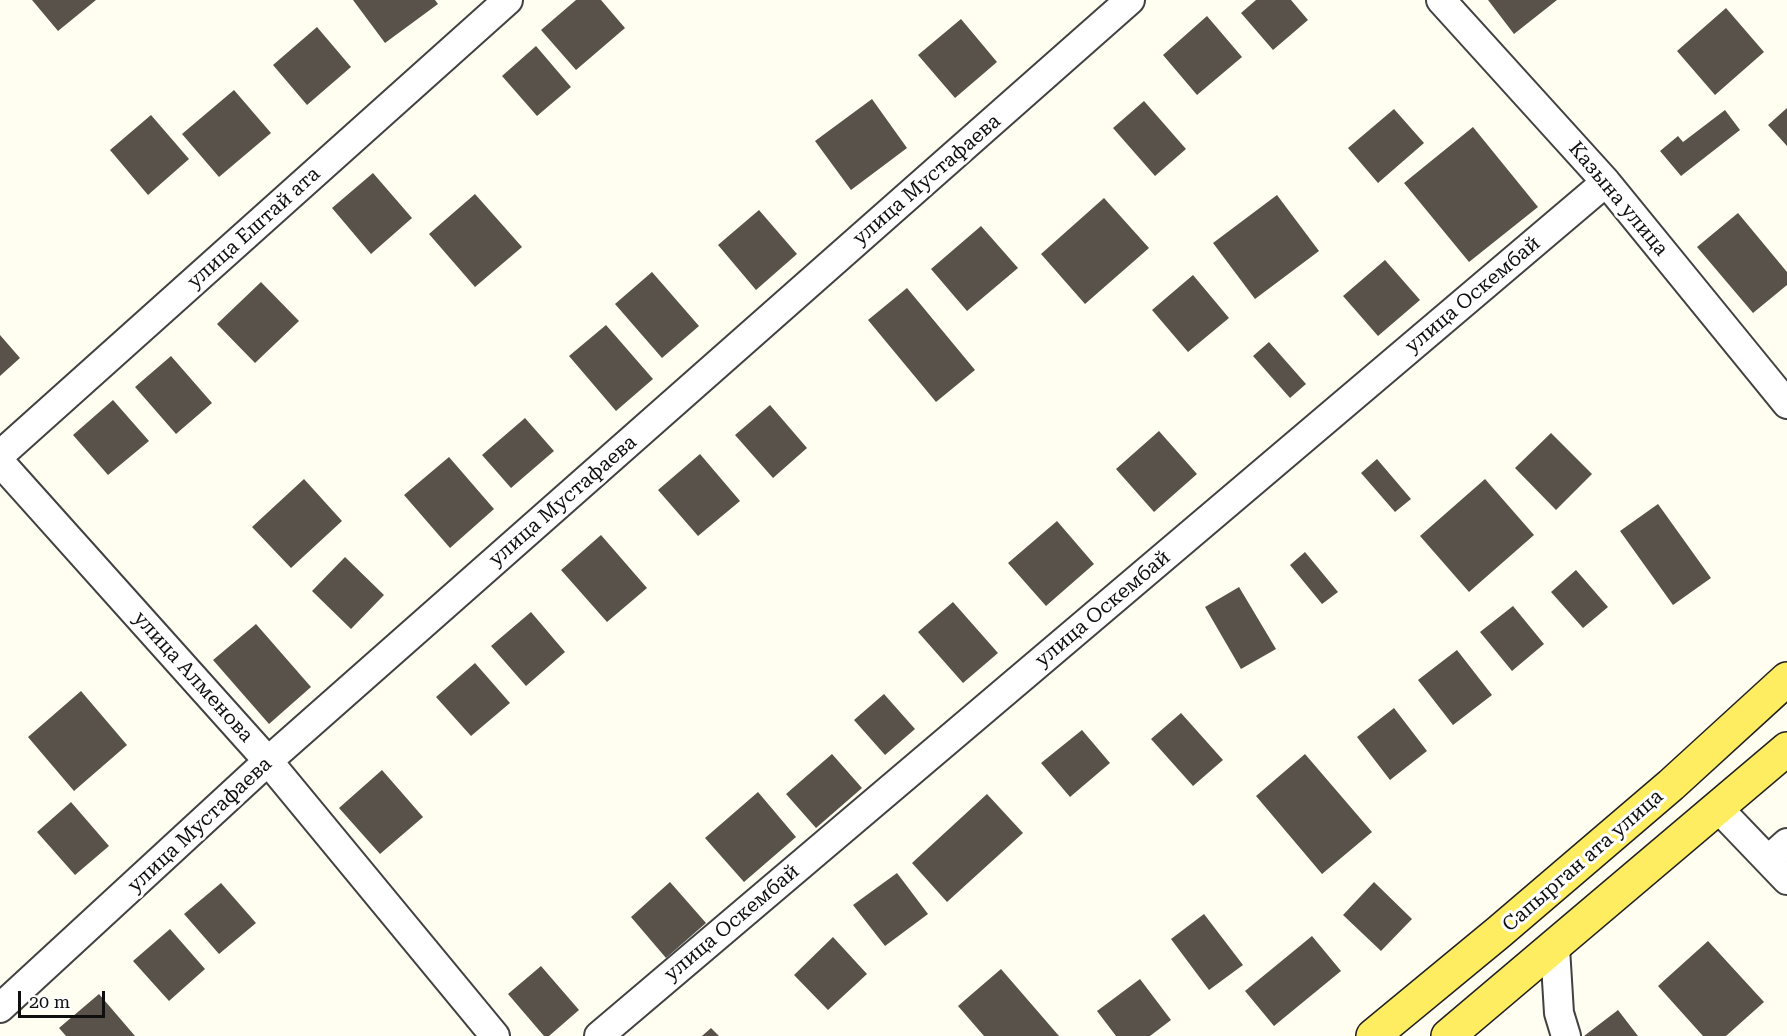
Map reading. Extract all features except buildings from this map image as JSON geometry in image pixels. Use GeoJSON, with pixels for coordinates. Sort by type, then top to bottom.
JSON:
{"type":"FeatureCollection","features":[{"type":"Feature","properties":{"kind":"main road","name":"Сапырган ата улица"},"geometry":{"type":"LineString","coordinates":[[1372,1036],[1671,785],[1787,679]]}},
{"type":"Feature","properties":{"kind":"main road"},"geometry":{"type":"LineString","coordinates":[[1448,1036],[1555,948],[1787,749]]}},
{"type":"Feature","properties":{"kind":"street","name":"улица Ештай ата"},"geometry":{"type":"LineString","coordinates":[[0,455],[508,0]]}},
{"type":"Feature","properties":{"kind":"street","name":"улица Мустафаева"},"geometry":{"type":"LineString","coordinates":[[0,1008],[268,761],[1130,0]]}},
{"type":"Feature","properties":{"kind":"street","name":"Казына улица"},"geometry":{"type":"LineString","coordinates":[[1441,0],[1606,182],[1787,404]]}},
{"type":"Feature","properties":{"kind":"street","name":"улица Оскембай"},"geometry":{"type":"LineString","coordinates":[[599,1036],[1606,182]]}},
{"type":"Feature","properties":{"kind":"street","name":"улица Алменова"},"geometry":{"type":"LineString","coordinates":[[0,462],[268,761],[495,1036]]}},
{"type":"Feature","properties":{"kind":"street"},"geometry":{"type":"LineString","coordinates":[[1719,808],[1781,861]]}},
{"type":"Feature","properties":{"kind":"street"},"geometry":{"type":"LineString","coordinates":[[1555,948],[1559,1013],[1566,1036]]}}]}
